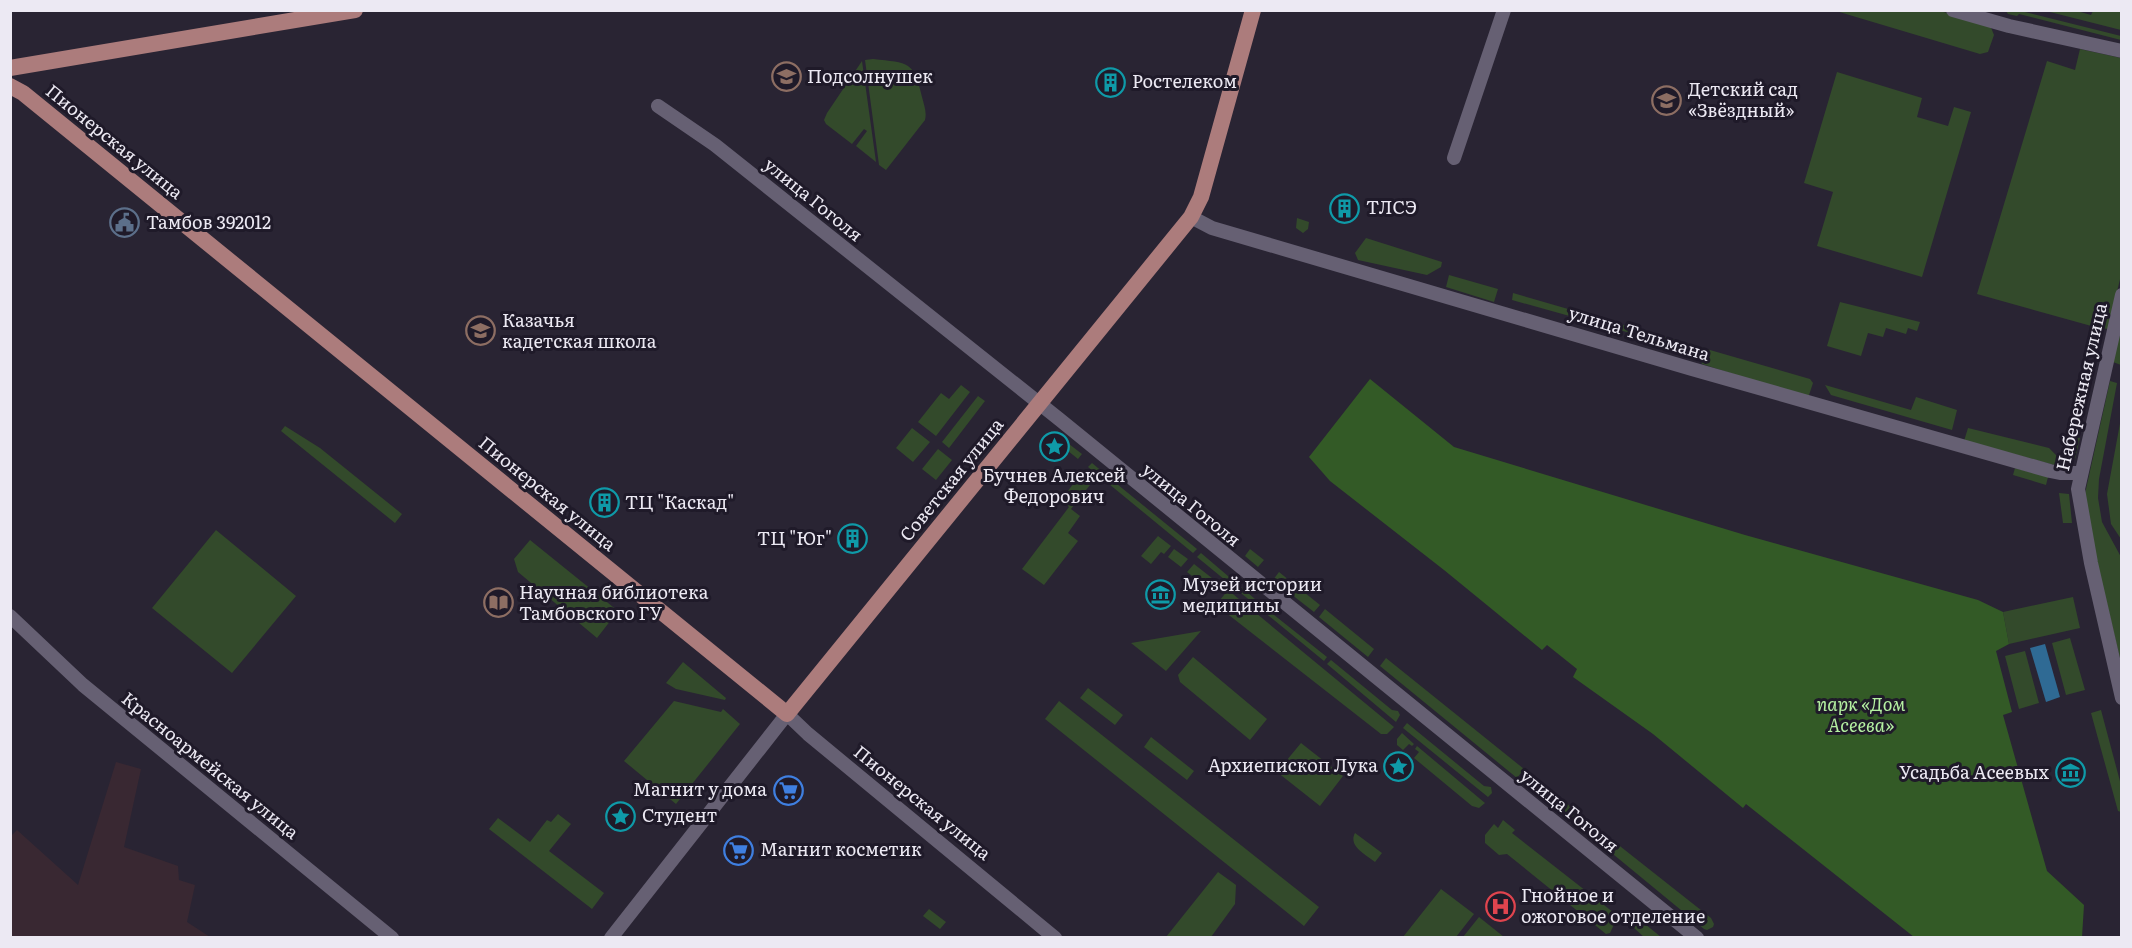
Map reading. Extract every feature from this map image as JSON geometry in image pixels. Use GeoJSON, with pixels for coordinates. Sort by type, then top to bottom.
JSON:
{"type":"FeatureCollection","features":[{"type":"Feature","properties":{"kind":"main road"},"geometry":{"type":"LineString","coordinates":[[10,68],[355,10]]}},
{"type":"Feature","properties":{"kind":"main road","name":"Советская улица"},"geometry":{"type":"LineString","coordinates":[[787,714],[1191,217],[1201,197],[1253,10]]}},
{"type":"Feature","properties":{"kind":"main road","name":"Пионерская улица"},"geometry":{"type":"LineString","coordinates":[[10,86],[23,93],[787,714]]}},
{"type":"Feature","properties":{"kind":"street"},"geometry":{"type":"LineString","coordinates":[[1454,158],[1504,10]]}},
{"type":"Feature","properties":{"kind":"street"},"geometry":{"type":"LineString","coordinates":[[1953,10],[2009,26],[2121,51]]}},
{"type":"Feature","properties":{"kind":"street","name":"улица Гоголя"},"geometry":{"type":"LineString","coordinates":[[658,105],[715,145],[1038,403],[1698,938]]}},
{"type":"Feature","properties":{"kind":"street","name":"улица Тельмана"},"geometry":{"type":"LineString","coordinates":[[1191,217],[1224,231],[1692,369],[2050,471],[2080,473]]}},
{"type":"Feature","properties":{"kind":"street","name":"Набережная улица"},"geometry":{"type":"LineString","coordinates":[[2121,295],[2078,489],[2121,698]]}},
{"type":"Feature","properties":{"kind":"street","name":"Красноармейская улица"},"geometry":{"type":"LineString","coordinates":[[13,622],[83,685],[392,938]]}},
{"type":"Feature","properties":{"kind":"street","name":"Советская улица"},"geometry":{"type":"LineString","coordinates":[[611,938],[787,714]]}},
{"type":"Feature","properties":{"kind":"street","name":"Пионерская улица"},"geometry":{"type":"LineString","coordinates":[[787,714],[808,734],[1055,938]]}},
{"type":"Feature","properties":{"kind":"shaded area"},"geometry":{"type":"Polygon","coordinates":[[[116,762],[141,769],[124,847],[178,866],[179,880],[195,885],[187,922],[210,937],[11,937],[11,836],[17,830],[78,885],[116,762]]]}},
{"type":"Feature","properties":{"kind":"green space"},"geometry":{"type":"Polygon","coordinates":[[[1836,11],[1940,11],[1990,25],[1994,35],[1988,52],[1980,54],[1836,11]]]}},
{"type":"Feature","properties":{"kind":"green space"},"geometry":{"type":"Polygon","coordinates":[[[2006,11],[2021,11],[2121,36],[2121,40],[2019,14],[2017,16],[2008,14],[2006,11]]]}},
{"type":"Feature","properties":{"kind":"green space"},"geometry":{"type":"Polygon","coordinates":[[[2046,11],[2077,11],[2091,15],[2093,11],[2121,11],[2121,30],[2046,11]]]}},
{"type":"Feature","properties":{"kind":"green space"},"geometry":{"type":"Polygon","coordinates":[[[2080,49],[2121,58],[2122,271],[2108,329],[1977,294],[2047,61],[2075,70],[2080,49]]]}},
{"type":"Feature","properties":{"kind":"green space"},"geometry":{"type":"Polygon","coordinates":[[[865,60],[902,63],[912,70],[919,85],[925,111],[925,120],[886,170],[879,165],[865,60]]]}},
{"type":"Feature","properties":{"kind":"green space"},"geometry":{"type":"Polygon","coordinates":[[[862,61],[876,162],[856,146],[867,131],[864,129],[852,144],[824,120],[862,61]]]}},
{"type":"Feature","properties":{"kind":"green space"},"geometry":{"type":"Polygon","coordinates":[[[1837,72],[1922,98],[1917,117],[1948,126],[1954,107],[1971,112],[1922,277],[1817,246],[1833,192],[1804,183],[1837,72]]]}},
{"type":"Feature","properties":{"kind":"green space"},"geometry":{"type":"Polygon","coordinates":[[[1297,218],[1309,222],[1308,229],[1303,233],[1296,228],[1297,218]]]}},
{"type":"Feature","properties":{"kind":"green space"},"geometry":{"type":"Polygon","coordinates":[[[1366,238],[1442,262],[1441,267],[1427,275],[1358,260],[1355,253],[1366,238]]]}},
{"type":"Feature","properties":{"kind":"green space"},"geometry":{"type":"Polygon","coordinates":[[[1449,275],[1498,289],[1494,302],[1446,287],[1449,275]]]}},
{"type":"Feature","properties":{"kind":"green space"},"geometry":{"type":"Polygon","coordinates":[[[1513,293],[1810,379],[1813,383],[1808,398],[1702,364],[1698,352],[1512,300],[1513,293]]]}},
{"type":"Feature","properties":{"kind":"green space"},"geometry":{"type":"Polygon","coordinates":[[[1840,302],[1920,322],[1917,331],[1908,328],[1906,334],[1886,328],[1883,337],[1868,333],[1861,356],[1827,346],[1840,302]]]}},
{"type":"Feature","properties":{"kind":"green space"},"geometry":{"type":"Polygon","coordinates":[[[2121,322],[2121,365],[2113,362],[2121,322]]]}},
{"type":"Feature","properties":{"kind":"green space","name":"парк «Дом Асеева»"},"geometry":{"type":"Polygon","coordinates":[[[1370,379],[1454,447],[1745,535],[1978,600],[2003,612],[2009,644],[1996,651],[2012,712],[2003,715],[2047,871],[2084,905],[2082,937],[1914,937],[1746,804],[1743,808],[1653,734],[1573,677],[1577,669],[1547,645],[1542,650],[1330,481],[1309,457],[1370,379]]]}},
{"type":"Feature","properties":{"kind":"green space"},"geometry":{"type":"Polygon","coordinates":[[[2110,381],[2117,383],[2099,479],[2098,498],[2102,522],[2121,557],[2121,663],[2085,512],[2084,498],[2110,381]]]}},
{"type":"Feature","properties":{"kind":"green space"},"geometry":{"type":"Polygon","coordinates":[[[961,385],[970,392],[936,436],[918,422],[941,393],[949,399],[961,385]]]}},
{"type":"Feature","properties":{"kind":"green space"},"geometry":{"type":"Polygon","coordinates":[[[1825,385],[1911,410],[1916,397],[1957,410],[1952,430],[1831,395],[1825,385]]]}},
{"type":"Feature","properties":{"kind":"green space"},"geometry":{"type":"Polygon","coordinates":[[[978,396],[985,401],[949,448],[942,442],[978,396]]]}},
{"type":"Feature","properties":{"kind":"green space"},"geometry":{"type":"Polygon","coordinates":[[[2121,418],[2122,539],[2111,524],[2107,494],[2121,418]]]}},
{"type":"Feature","properties":{"kind":"green space"},"geometry":{"type":"Polygon","coordinates":[[[285,426],[320,448],[402,514],[395,523],[281,431],[285,426]]]}},
{"type":"Feature","properties":{"kind":"green space"},"geometry":{"type":"Polygon","coordinates":[[[912,428],[930,442],[913,462],[896,448],[912,428]]]}},
{"type":"Feature","properties":{"kind":"green space"},"geometry":{"type":"Polygon","coordinates":[[[1968,428],[2049,448],[2064,463],[2062,467],[1964,441],[1968,428]]]}},
{"type":"Feature","properties":{"kind":"green space"},"geometry":{"type":"Polygon","coordinates":[[[1056,434],[1082,454],[1078,459],[1052,438],[1056,434]]]}},
{"type":"Feature","properties":{"kind":"green space"},"geometry":{"type":"Polygon","coordinates":[[[2072,436],[2080,438],[2075,459],[2070,443],[2072,436]]]}},
{"type":"Feature","properties":{"kind":"green space"},"geometry":{"type":"Polygon","coordinates":[[[938,449],[952,460],[936,480],[922,469],[938,449]]]}},
{"type":"Feature","properties":{"kind":"green space"},"geometry":{"type":"Polygon","coordinates":[[[1092,463],[1110,478],[1107,483],[1088,467],[1092,463]]]}},
{"type":"Feature","properties":{"kind":"green space"},"geometry":{"type":"Polygon","coordinates":[[[2015,468],[2048,477],[2046,485],[2013,475],[2015,468]]]}},
{"type":"Feature","properties":{"kind":"green space"},"geometry":{"type":"Polygon","coordinates":[[[1083,471],[1094,480],[1071,509],[1080,516],[1068,533],[1078,541],[1044,585],[1022,569],[1069,507],[1061,500],[1083,471]]]}},
{"type":"Feature","properties":{"kind":"green space"},"geometry":{"type":"Polygon","coordinates":[[[1112,480],[1197,549],[1193,553],[1109,484],[1112,480]]]}},
{"type":"Feature","properties":{"kind":"green space"},"geometry":{"type":"Polygon","coordinates":[[[2059,493],[2069,494],[2072,523],[2063,523],[2059,493]]]}},
{"type":"Feature","properties":{"kind":"green space"},"geometry":{"type":"Polygon","coordinates":[[[216,530],[296,596],[232,673],[152,608],[216,530]]]}},
{"type":"Feature","properties":{"kind":"green space"},"geometry":{"type":"Polygon","coordinates":[[[1158,536],[1171,546],[1164,554],[1161,552],[1151,564],[1141,556],[1158,536]]]}},
{"type":"Feature","properties":{"kind":"green space"},"geometry":{"type":"Polygon","coordinates":[[[530,540],[618,611],[597,638],[518,572],[514,559],[530,540]]]}},
{"type":"Feature","properties":{"kind":"green space"},"geometry":{"type":"Polygon","coordinates":[[[1174,549],[1188,559],[1181,567],[1168,557],[1174,549]]]}},
{"type":"Feature","properties":{"kind":"green space"},"geometry":{"type":"Polygon","coordinates":[[[1250,549],[1264,560],[1258,567],[1245,556],[1250,549]]]}},
{"type":"Feature","properties":{"kind":"green space"},"geometry":{"type":"Polygon","coordinates":[[[1201,553],[1255,599],[1263,599],[1264,607],[1327,657],[1324,661],[1197,557],[1201,553]]]}},
{"type":"Feature","properties":{"kind":"green space"},"geometry":{"type":"Polygon","coordinates":[[[1194,564],[1217,582],[1210,590],[1187,572],[1194,564]]]}},
{"type":"Feature","properties":{"kind":"green space"},"geometry":{"type":"Polygon","coordinates":[[[1279,572],[1320,605],[1314,612],[1273,580],[1279,572]]]}},
{"type":"Feature","properties":{"kind":"green space"},"geometry":{"type":"Polygon","coordinates":[[[1228,590],[1394,727],[1387,734],[1381,734],[1216,605],[1228,590]]]}},
{"type":"Feature","properties":{"kind":"green space"},"geometry":{"type":"Polygon","coordinates":[[[2073,597],[2080,628],[2009,644],[2003,612],[2073,597]]]}},
{"type":"Feature","properties":{"kind":"green space"},"geometry":{"type":"Polygon","coordinates":[[[1325,609],[1374,649],[1368,657],[1319,617],[1325,609]]]}},
{"type":"Feature","properties":{"kind":"green space"},"geometry":{"type":"Polygon","coordinates":[[[1201,631],[1166,671],[1131,643],[1201,631]]]}},
{"type":"Feature","properties":{"kind":"green space"},"geometry":{"type":"Polygon","coordinates":[[[2070,638],[2085,690],[2066,695],[2052,643],[2070,638]]]}},
{"type":"Feature","properties":{"kind":"green space"},"geometry":{"type":"Polygon","coordinates":[[[2025,651],[2039,703],[2019,709],[2005,656],[2025,651]]]}},
{"type":"Feature","properties":{"kind":"green space"},"geometry":{"type":"Polygon","coordinates":[[[1193,657],[1267,719],[1250,740],[1180,682],[1178,675],[1193,657]]]}},
{"type":"Feature","properties":{"kind":"green space"},"geometry":{"type":"Polygon","coordinates":[[[1386,658],[1524,769],[1517,778],[1380,666],[1386,658]]]}},
{"type":"Feature","properties":{"kind":"green space"},"geometry":{"type":"Polygon","coordinates":[[[1331,660],[1392,710],[1398,711],[1400,715],[1396,722],[1327,664],[1331,660]]]}},
{"type":"Feature","properties":{"kind":"green space"},"geometry":{"type":"Polygon","coordinates":[[[683,662],[726,698],[725,700],[676,689],[666,683],[683,662]]]}},
{"type":"Feature","properties":{"kind":"green space"},"geometry":{"type":"Polygon","coordinates":[[[1088,688],[1123,715],[1115,725],[1080,698],[1088,688]]]}},
{"type":"Feature","properties":{"kind":"green space"},"geometry":{"type":"Polygon","coordinates":[[[674,701],[721,712],[723,709],[740,724],[676,804],[624,761],[674,701]]]}},
{"type":"Feature","properties":{"kind":"green space"},"geometry":{"type":"Polygon","coordinates":[[[1059,701],[1319,907],[1304,926],[1045,719],[1059,701]]]}},
{"type":"Feature","properties":{"kind":"green space"},"geometry":{"type":"Polygon","coordinates":[[[2101,710],[2121,785],[2121,812],[2118,811],[2091,713],[2101,710]]]}},
{"type":"Feature","properties":{"kind":"green space"},"geometry":{"type":"Polygon","coordinates":[[[1407,723],[1484,786],[1491,787],[1492,793],[1488,797],[1403,728],[1407,723]]]}},
{"type":"Feature","properties":{"kind":"green space"},"geometry":{"type":"Polygon","coordinates":[[[1402,733],[1414,744],[1412,746],[1409,744],[1403,750],[1397,745],[1397,739],[1402,733]]]}},
{"type":"Feature","properties":{"kind":"green space"},"geometry":{"type":"Polygon","coordinates":[[[1151,737],[1194,771],[1187,780],[1144,747],[1151,737]]]}},
{"type":"Feature","properties":{"kind":"green space"},"geometry":{"type":"Polygon","coordinates":[[[1301,743],[1343,776],[1320,806],[1277,772],[1301,743]]]}},
{"type":"Feature","properties":{"kind":"green space"},"geometry":{"type":"Polygon","coordinates":[[[1417,746],[1485,803],[1479,808],[1472,806],[1414,758],[1419,752],[1415,749],[1417,746]]]}},
{"type":"Feature","properties":{"kind":"green space"},"geometry":{"type":"Polygon","coordinates":[[[1530,774],[1556,795],[1550,804],[1523,783],[1530,774]]]}},
{"type":"Feature","properties":{"kind":"green space"},"geometry":{"type":"Polygon","coordinates":[[[1562,800],[1584,817],[1578,826],[1555,809],[1562,800]]]}},
{"type":"Feature","properties":{"kind":"green space"},"geometry":{"type":"Polygon","coordinates":[[[558,814],[571,824],[549,851],[604,893],[592,909],[489,829],[498,818],[530,842],[547,820],[551,822],[558,814]]]}},
{"type":"Feature","properties":{"kind":"green space"},"geometry":{"type":"Polygon","coordinates":[[[1503,820],[1515,830],[1512,833],[1618,916],[1610,933],[1606,934],[1507,854],[1499,855],[1485,843],[1485,835],[1494,824],[1498,828],[1503,820]]]}},
{"type":"Feature","properties":{"kind":"green space"},"geometry":{"type":"Polygon","coordinates":[[[1597,828],[1711,918],[1713,927],[1704,929],[1591,836],[1592,831],[1597,828]]]}},
{"type":"Feature","properties":{"kind":"green space"},"geometry":{"type":"Polygon","coordinates":[[[1355,833],[1382,853],[1375,862],[1356,846],[1353,838],[1355,833]]]}},
{"type":"Feature","properties":{"kind":"green space"},"geometry":{"type":"Polygon","coordinates":[[[1218,872],[1236,885],[1235,904],[1211,937],[1166,937],[1218,872]]]}},
{"type":"Feature","properties":{"kind":"green space"},"geometry":{"type":"Polygon","coordinates":[[[1441,889],[1474,914],[1456,937],[1403,937],[1441,889]]]}},
{"type":"Feature","properties":{"kind":"green space"},"geometry":{"type":"Polygon","coordinates":[[[929,909],[946,922],[940,929],[923,916],[929,909]]]}},
{"type":"Feature","properties":{"kind":"green space"},"geometry":{"type":"Polygon","coordinates":[[[1479,917],[1504,937],[1463,937],[1479,917]]]}},
{"type":"Feature","properties":{"kind":"green space"},"geometry":{"type":"Polygon","coordinates":[[[1640,920],[1661,937],[1644,937],[1634,928],[1640,920]]]}},
{"type":"Feature","properties":{"kind":"water"},"geometry":{"type":"Polygon","coordinates":[[[2045,644],[2060,697],[2046,702],[2030,648],[2045,644]]]}},
{"type":"Feature","properties":{"kind":"place","name":"Подсолнушек"},"geometry":{"type":"Point","coordinates":[786,77]}},
{"type":"Feature","properties":{"kind":"place","name":"Ростелеком"},"geometry":{"type":"Point","coordinates":[1111,82]}},
{"type":"Feature","properties":{"kind":"place","name":"Детский сад «Звёздный»"},"geometry":{"type":"Point","coordinates":[1667,100]}},
{"type":"Feature","properties":{"kind":"place","name":"ТЛСЭ"},"geometry":{"type":"Point","coordinates":[1345,208]}},
{"type":"Feature","properties":{"kind":"place","name":"Тамбов 392012"},"geometry":{"type":"Point","coordinates":[125,223]}},
{"type":"Feature","properties":{"kind":"place","name":"Казачья кадетская школа"},"geometry":{"type":"Point","coordinates":[481,331]}},
{"type":"Feature","properties":{"kind":"place","name":"Бучнев Алексей Федорович"},"geometry":{"type":"Point","coordinates":[1054,447]}},
{"type":"Feature","properties":{"kind":"place","name":"ТЦ \"Каскад\""},"geometry":{"type":"Point","coordinates":[604,503]}},
{"type":"Feature","properties":{"kind":"place","name":"ТЦ \"Юг\""},"geometry":{"type":"Point","coordinates":[853,539]}},
{"type":"Feature","properties":{"kind":"place","name":"Музей истории медицины"},"geometry":{"type":"Point","coordinates":[1161,595]}},
{"type":"Feature","properties":{"kind":"place","name":"Научная библиотека Тамбовского ГУ"},"geometry":{"type":"Point","coordinates":[498,603]}},
{"type":"Feature","properties":{"kind":"place","name":"Архиепископ Лука"},"geometry":{"type":"Point","coordinates":[1399,766]}},
{"type":"Feature","properties":{"kind":"place","name":"Усадьба Асеевых"},"geometry":{"type":"Point","coordinates":[2070,773]}},
{"type":"Feature","properties":{"kind":"place","name":"Магнит у дома"},"geometry":{"type":"Point","coordinates":[788,790]}},
{"type":"Feature","properties":{"kind":"place","name":"Студент"},"geometry":{"type":"Point","coordinates":[621,816]}},
{"type":"Feature","properties":{"kind":"place","name":"Магнит косметик"},"geometry":{"type":"Point","coordinates":[739,850]}},
{"type":"Feature","properties":{"kind":"place","name":"Гнойное и ожоговое отделение"},"geometry":{"type":"Point","coordinates":[1500,906]}}]}
